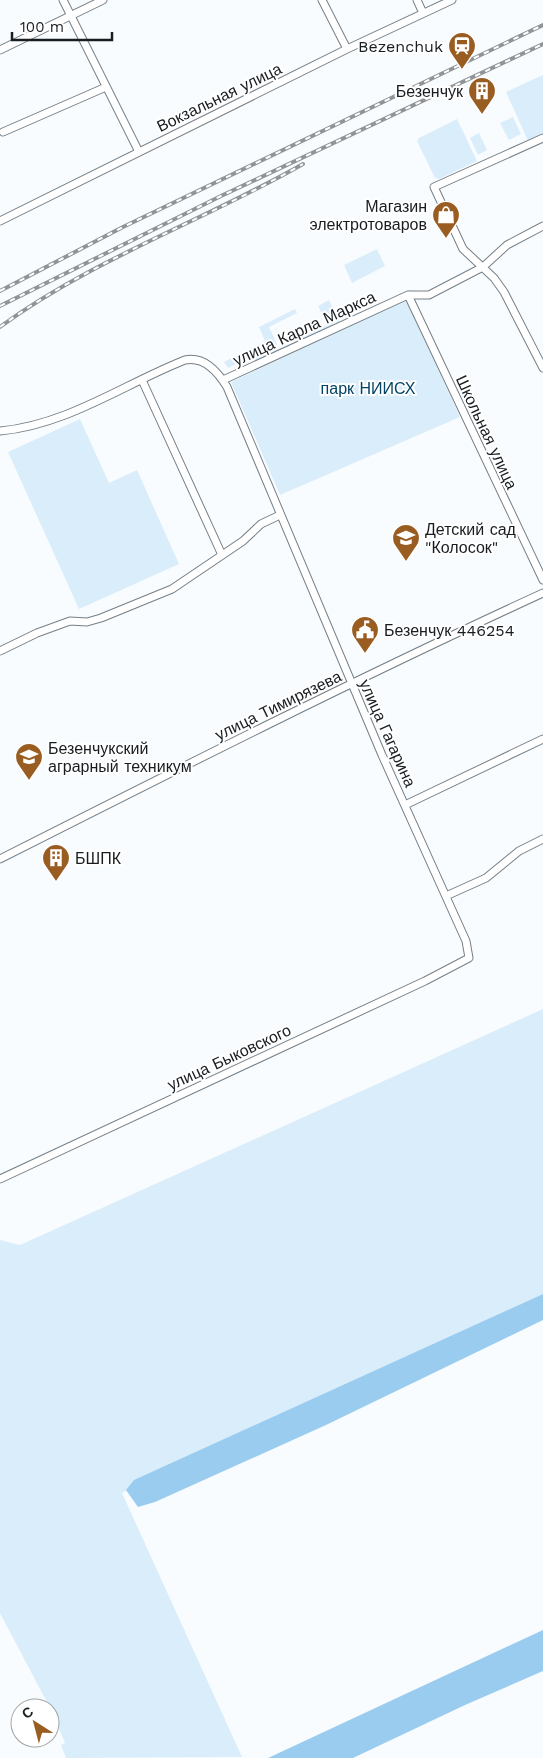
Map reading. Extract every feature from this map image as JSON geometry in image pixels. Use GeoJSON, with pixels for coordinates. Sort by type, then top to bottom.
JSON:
{"type":"FeatureCollection","features":[{"type":"Feature","properties":{"kind":"street"},"geometry":{"type":"LineString","coordinates":[[63,0],[139,152]]}},
{"type":"Feature","properties":{"kind":"street"},"geometry":{"type":"LineString","coordinates":[[0,50],[103,0]]}},
{"type":"Feature","properties":{"kind":"street"},"geometry":{"type":"LineString","coordinates":[[322,0],[347,49]]}},
{"type":"Feature","properties":{"kind":"street"},"geometry":{"type":"LineString","coordinates":[[417,0],[423,13]]}},
{"type":"Feature","properties":{"kind":"street","name":"Вокзальная улица"},"geometry":{"type":"LineString","coordinates":[[0,221],[347,49],[452,0]]}},
{"type":"Feature","properties":{"kind":"street"},"geometry":{"type":"LineString","coordinates":[[3,132],[106,87]]}},
{"type":"Feature","properties":{"kind":"street"},"geometry":{"type":"LineString","coordinates":[[543,138],[434,187],[463,249],[474,262],[483,267],[504,292],[543,368]]}},
{"type":"Feature","properties":{"kind":"street","name":"улица Карла Маркса"},"geometry":{"type":"LineString","coordinates":[[0,431],[30,428],[62,417],[190,359],[210,366],[223,380],[408,295],[429,295],[483,267],[507,245],[543,226]]}},
{"type":"Feature","properties":{"kind":"street","name":"Школьная улица"},"geometry":{"type":"LineString","coordinates":[[408,295],[543,580]]}},
{"type":"Feature","properties":{"kind":"street"},"geometry":{"type":"LineString","coordinates":[[142,380],[222,555]]}},
{"type":"Feature","properties":{"kind":"street","name":"улица Гагарина"},"geometry":{"type":"LineString","coordinates":[[223,380],[352,684],[466,941],[469,958]]}},
{"type":"Feature","properties":{"kind":"street"},"geometry":{"type":"LineString","coordinates":[[0,651],[37,633],[70,621],[86,622],[101,618],[172,589],[243,541],[261,524],[280,515]]}},
{"type":"Feature","properties":{"kind":"street","name":"улица Тимирязева"},"geometry":{"type":"LineString","coordinates":[[0,859],[119,798],[543,593]]}},
{"type":"Feature","properties":{"kind":"street"},"geometry":{"type":"LineString","coordinates":[[405,805],[543,739]]}},
{"type":"Feature","properties":{"kind":"street"},"geometry":{"type":"LineString","coordinates":[[446,896],[486,878],[519,851],[543,839]]}},
{"type":"Feature","properties":{"kind":"street","name":"улица Быковского"},"geometry":{"type":"LineString","coordinates":[[0,1179],[425,981],[469,958]]}},
{"type":"Feature","properties":{"kind":"green space"},"geometry":{"type":"Polygon","coordinates":[[[543,75],[543,134],[528,141],[506,92],[543,75]]]}},
{"type":"Feature","properties":{"kind":"green space"},"geometry":{"type":"Polygon","coordinates":[[[513,117],[521,134],[509,140],[500,123],[513,117]]]}},
{"type":"Feature","properties":{"kind":"green space"},"geometry":{"type":"Polygon","coordinates":[[[457,119],[477,161],[439,179],[435,178],[417,141],[419,138],[457,119]]]}},
{"type":"Feature","properties":{"kind":"green space"},"geometry":{"type":"Polygon","coordinates":[[[479,133],[487,150],[478,155],[470,138],[479,133]]]}},
{"type":"Feature","properties":{"kind":"green space"},"geometry":{"type":"Polygon","coordinates":[[[377,249],[385,266],[352,283],[344,265],[377,249]]]}},
{"type":"Feature","properties":{"kind":"green space"},"geometry":{"type":"Polygon","coordinates":[[[329,300],[340,322],[337,323],[331,313],[328,315],[333,325],[258,361],[248,358],[228,368],[224,362],[265,341],[259,327],[295,309],[297,313],[269,327],[279,349],[328,325],[318,306],[329,300]]]}},
{"type":"Feature","properties":{"kind":"green space","name":"парк НИИСХ"},"geometry":{"type":"Polygon","coordinates":[[[406,300],[460,417],[280,495],[231,382],[406,300]]]}},
{"type":"Feature","properties":{"kind":"green space"},"geometry":{"type":"Polygon","coordinates":[[[80,419],[109,483],[137,470],[179,564],[79,609],[8,452],[80,419]]]}},
{"type":"Feature","properties":{"kind":"green space"},"geometry":{"type":"Polygon","coordinates":[[[543,1009],[543,1294],[122,1493],[242,1757],[66,1758],[61,1745],[65,1743],[60,1731],[60,1698],[45,1698],[0,1613],[0,1240],[20,1245],[543,1009]]]}},
{"type":"Feature","properties":{"kind":"shaded area"},"geometry":{"type":"Polygon","coordinates":[[[543,1294],[543,1320],[326,1425],[155,1502],[138,1507],[126,1490],[134,1480],[543,1294]]]}},
{"type":"Feature","properties":{"kind":"shaded area"},"geometry":{"type":"Polygon","coordinates":[[[543,1630],[543,1671],[465,1705],[353,1758],[268,1758],[543,1630]]]}},
{"type":"Feature","properties":{"kind":"railway"},"geometry":{"type":"LineString","coordinates":[[0,291],[123,227],[543,25]]}},
{"type":"Feature","properties":{"kind":"railway"},"geometry":{"type":"LineString","coordinates":[[0,306],[221,196],[543,44]]}},
{"type":"Feature","properties":{"kind":"railway"},"geometry":{"type":"LineString","coordinates":[[0,327],[36,303],[110,261],[265,185],[303,164]]}},
{"type":"Feature","properties":{"kind":"place","name":"Bezenchuk"},"geometry":{"type":"Point","coordinates":[462,70]}},
{"type":"Feature","properties":{"kind":"place","name":"Безенчук"},"geometry":{"type":"Point","coordinates":[482,115]}},
{"type":"Feature","properties":{"kind":"place","name":"Магазин электротоваров"},"geometry":{"type":"Point","coordinates":[446,239]}},
{"type":"Feature","properties":{"kind":"place","name":"Детский сад \"Колосок\""},"geometry":{"type":"Point","coordinates":[406,562]}},
{"type":"Feature","properties":{"kind":"place","name":"Безенчук 446254"},"geometry":{"type":"Point","coordinates":[365,654]}},
{"type":"Feature","properties":{"kind":"place","name":"Безенчукский аграрный техникум"},"geometry":{"type":"Point","coordinates":[29,781]}},
{"type":"Feature","properties":{"kind":"place","name":"БШПК"},"geometry":{"type":"Point","coordinates":[56,882]}}]}
